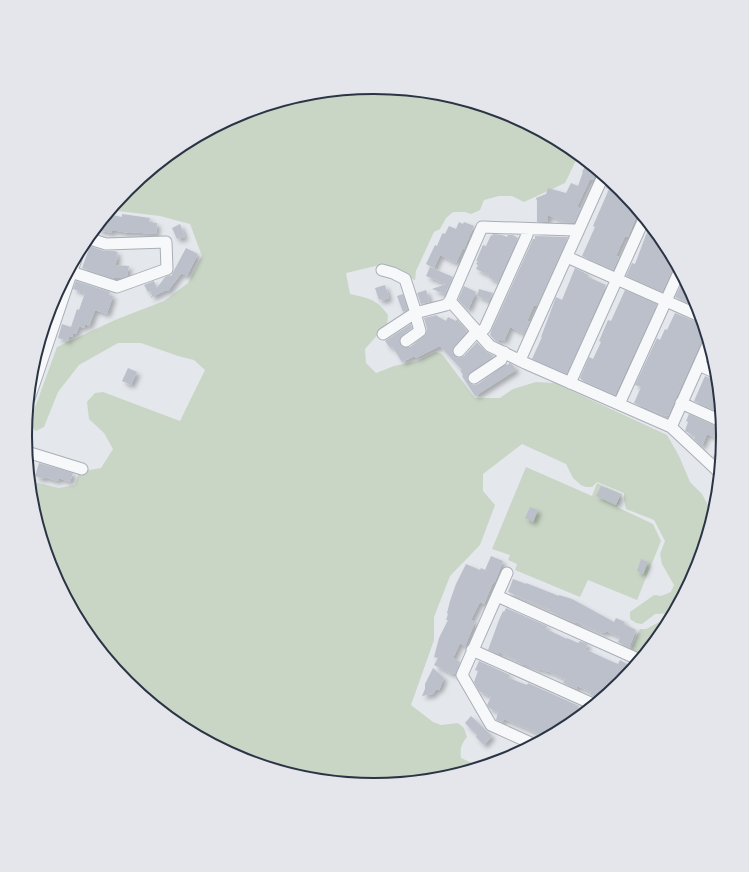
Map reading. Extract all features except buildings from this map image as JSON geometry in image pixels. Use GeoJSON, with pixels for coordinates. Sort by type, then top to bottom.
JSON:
{"type":"FeatureCollection","features":[{"type":"Feature","properties":{"kind":"street"},"geometry":{"type":"LineString","coordinates":[[520,360],[602,179]]}},
{"type":"Feature","properties":{"kind":"street"},"geometry":{"type":"LineString","coordinates":[[570,383],[642,223]]}},
{"type":"Feature","properties":{"kind":"street"},"geometry":{"type":"LineString","coordinates":[[383,334],[416,313],[446,304],[450,301],[482,227],[574,230],[578,232]]}},
{"type":"Feature","properties":{"kind":"street"},"geometry":{"type":"LineString","coordinates":[[459,351],[478,332],[485,328],[527,235],[527,229]]}},
{"type":"Feature","properties":{"kind":"street"},"geometry":{"type":"LineString","coordinates":[[74,273],[117,287],[167,269],[166,242],[106,244],[94,240]]}},
{"type":"Feature","properties":{"kind":"street"},"geometry":{"type":"LineString","coordinates":[[567,256],[694,314]]}},
{"type":"Feature","properties":{"kind":"street"},"geometry":{"type":"LineString","coordinates":[[382,270],[393,273],[405,279],[416,313],[424,330],[406,341]]}},
{"type":"Feature","properties":{"kind":"street"},"geometry":{"type":"LineString","coordinates":[[619,404],[677,276]]}},
{"type":"Feature","properties":{"kind":"street"},"geometry":{"type":"LineString","coordinates":[[39,368],[66,288]]}},
{"type":"Feature","properties":{"kind":"street"},"geometry":{"type":"LineString","coordinates":[[450,301],[490,346],[671,427],[715,468]]}},
{"type":"Feature","properties":{"kind":"street"},"geometry":{"type":"LineString","coordinates":[[671,427],[706,350]]}},
{"type":"Feature","properties":{"kind":"street"},"geometry":{"type":"LineString","coordinates":[[474,378],[501,360],[504,352]]}},
{"type":"Feature","properties":{"kind":"street"},"geometry":{"type":"LineString","coordinates":[[699,365],[710,370]]}},
{"type":"Feature","properties":{"kind":"street"},"geometry":{"type":"LineString","coordinates":[[681,403],[716,419]]}},
{"type":"Feature","properties":{"kind":"street"},"geometry":{"type":"LineString","coordinates":[[33,454],[82,468]]}},
{"type":"Feature","properties":{"kind":"street"},"geometry":{"type":"LineString","coordinates":[[507,573],[462,674],[492,725],[529,741]]}},
{"type":"Feature","properties":{"kind":"street"},"geometry":{"type":"LineString","coordinates":[[497,596],[635,658]]}},
{"type":"Feature","properties":{"kind":"street"},"geometry":{"type":"LineString","coordinates":[[472,650],[590,703]]}},
{"type":"Feature","properties":{"kind":"green space"},"geometry":{"type":"Polygon","coordinates":[[[352,94],[397,94],[419,96],[463,105],[506,120],[526,129],[546,139],[576,159],[565,183],[524,202],[512,196],[499,196],[484,200],[480,210],[471,214],[465,212],[453,212],[446,218],[440,229],[434,232],[416,271],[415,280],[408,275],[384,264],[346,273],[350,294],[376,302],[388,315],[387,324],[365,349],[366,363],[376,373],[394,366],[417,361],[436,352],[442,354],[475,398],[500,398],[513,389],[536,382],[555,383],[667,435],[679,456],[690,482],[702,494],[709,507],[699,546],[691,567],[682,587],[667,613],[655,614],[642,624],[636,623],[630,619],[630,612],[654,595],[661,596],[671,592],[674,585],[662,564],[660,554],[665,541],[654,520],[626,509],[624,493],[597,482],[592,487],[581,485],[573,478],[566,464],[522,444],[483,474],[483,491],[495,505],[480,545],[450,576],[434,617],[434,640],[411,705],[433,722],[441,725],[458,723],[464,728],[467,737],[461,747],[461,758],[473,764],[441,772],[397,778],[352,778],[330,776],[286,767],[243,752],[203,733],[166,708],[149,694],[117,662],[103,645],[78,607],[67,587],[50,546],[35,482],[59,488],[75,485],[79,472],[101,468],[113,449],[104,433],[89,419],[87,402],[95,393],[103,392],[180,421],[205,370],[194,360],[141,343],[118,343],[79,365],[58,392],[44,427],[36,431],[32,427],[33,413],[57,347],[115,320],[164,301],[188,283],[202,256],[190,224],[160,216],[116,211],[149,178],[184,151],[203,139],[264,112],[286,105],[330,96],[352,94]]]}},
{"type":"Feature","properties":{"kind":"green space"},"geometry":{"type":"Polygon","coordinates":[[[526,467],[592,496],[597,483],[622,494],[617,507],[653,524],[661,541],[637,600],[588,580],[580,597],[515,570],[517,564],[508,560],[510,555],[492,549],[526,467]]]}},
{"type":"Feature","properties":{"kind":"green space"},"geometry":{"type":"Polygon","coordinates":[[[663,620],[640,653],[631,649],[640,629],[646,629],[663,620]]]}}]}
